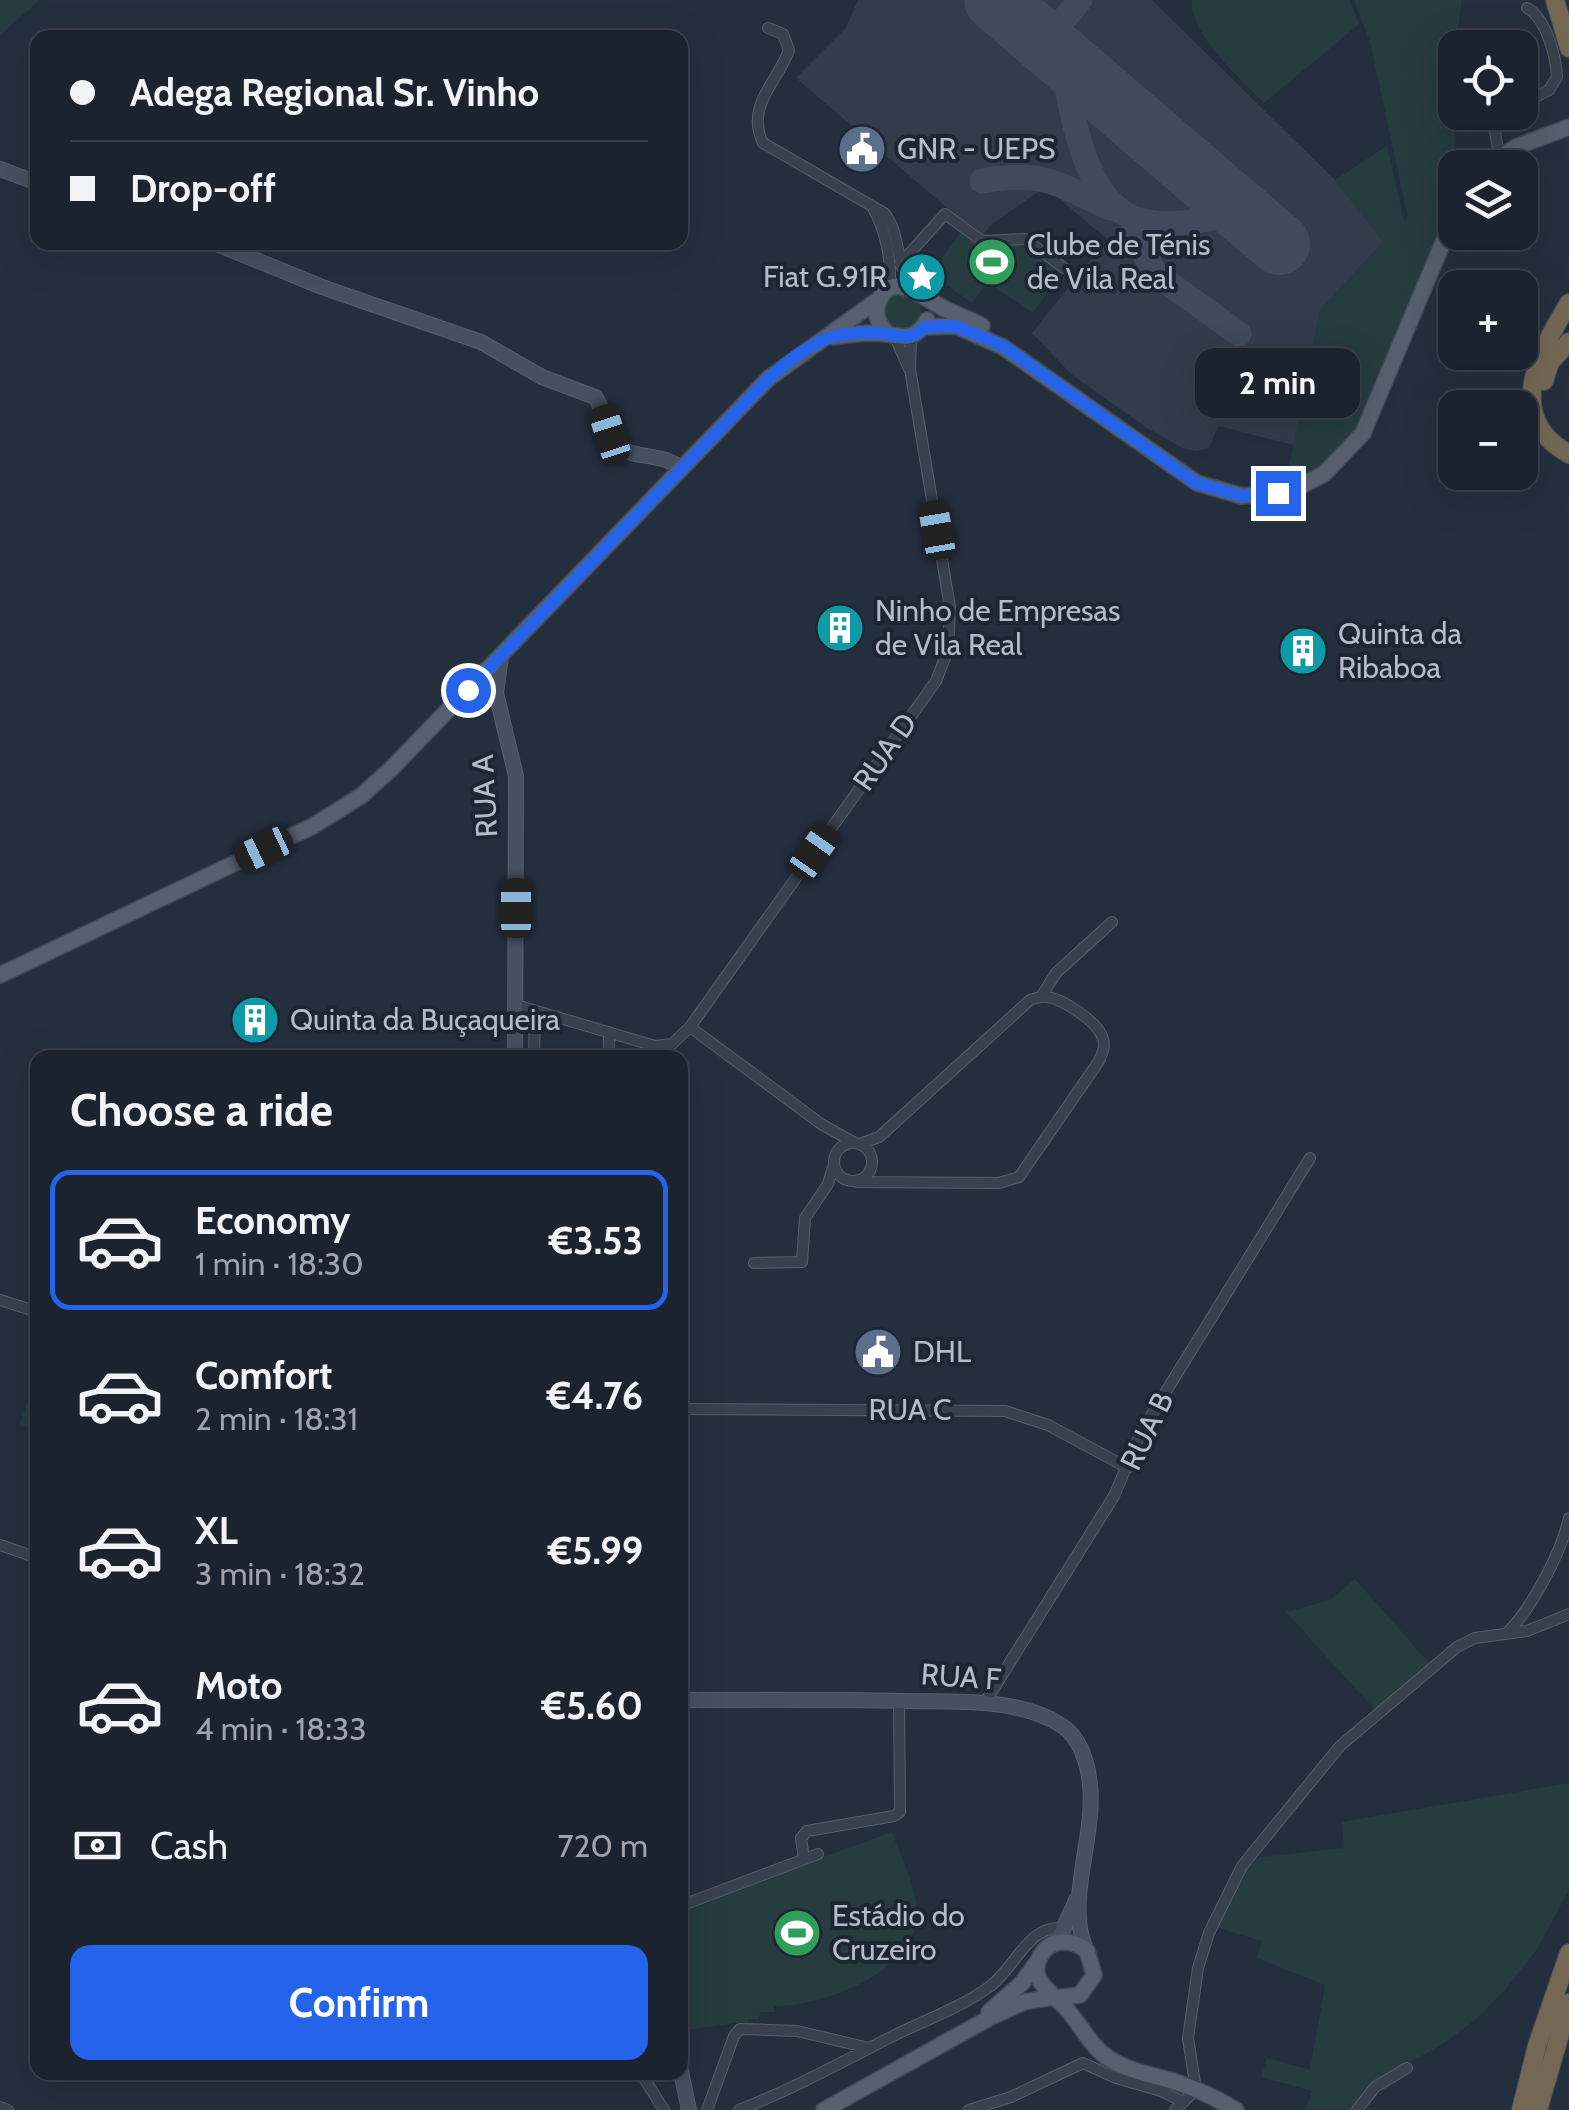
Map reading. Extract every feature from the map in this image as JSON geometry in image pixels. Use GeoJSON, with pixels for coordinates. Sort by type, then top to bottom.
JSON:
{"type":"FeatureCollection","features":[{"type":"Feature","properties":{"kind":"highway"},"geometry":{"type":"LineString","coordinates":[[1559,0],[1569,24]]}},
{"type":"Feature","properties":{"kind":"highway"},"geometry":{"type":"LineString","coordinates":[[1559,0],[1569,48]]}},
{"type":"Feature","properties":{"kind":"highway"},"geometry":{"type":"LineString","coordinates":[[1569,303],[1543,350],[1532,390],[1538,424],[1552,444],[1569,454]]}},
{"type":"Feature","properties":{"kind":"highway"},"geometry":{"type":"LineString","coordinates":[[1569,342],[1550,362],[1542,391],[1548,420],[1569,442]]}},
{"type":"Feature","properties":{"kind":"highway"},"geometry":{"type":"LineString","coordinates":[[1522,2110],[1538,2046],[1569,1953]]}},
{"type":"Feature","properties":{"kind":"highway"},"geometry":{"type":"LineString","coordinates":[[1538,2110],[1569,2003]]}},
{"type":"Feature","properties":{"kind":"main road"},"geometry":{"type":"LineString","coordinates":[[1512,150],[1569,127]]}},
{"type":"Feature","properties":{"kind":"main road"},"geometry":{"type":"LineString","coordinates":[[0,975],[322,821],[361,796],[392,770],[781,368],[898,286],[979,324],[1003,346],[1196,483],[1242,496],[1295,489],[1337,464],[1363,433],[1440,250]]}},
{"type":"Feature","properties":{"kind":"main road"},"geometry":{"type":"LineString","coordinates":[[904,334],[929,312],[919,293]]}},
{"type":"Feature","properties":{"kind":"main road"},"geometry":{"type":"LineString","coordinates":[[884,294],[878,322],[904,334]]}},
{"type":"Feature","properties":{"kind":"main road"},"geometry":{"type":"LineString","coordinates":[[830,337],[904,334],[956,326],[1003,346]]}},
{"type":"Feature","properties":{"kind":"main road"},"geometry":{"type":"LineString","coordinates":[[970,2029],[1022,1984],[1053,1944],[1071,1942],[1092,1958],[1094,1975],[1084,2006],[1086,2032]]}},
{"type":"Feature","properties":{"kind":"main road"},"geometry":{"type":"LineString","coordinates":[[1038,1960],[1038,1979],[1112,2060],[1196,2090],[1236,2110]]}},
{"type":"Feature","properties":{"kind":"main road"},"geometry":{"type":"LineString","coordinates":[[824,2110],[1024,2002],[1054,1997],[1073,1999],[1087,1990]]}},
{"type":"Feature","properties":{"kind":"street"},"geometry":{"type":"LineString","coordinates":[[1527,8],[1540,20],[1558,74],[1552,88],[1538,95]]}},
{"type":"Feature","properties":{"kind":"street"},"geometry":{"type":"LineString","coordinates":[[768,28],[783,34],[789,50],[759,108],[758,129],[763,143],[890,220],[900,264],[919,293]]}},
{"type":"Feature","properties":{"kind":"street"},"geometry":{"type":"LineString","coordinates":[[0,169],[30,180]]}},
{"type":"Feature","properties":{"kind":"street"},"geometry":{"type":"LineString","coordinates":[[871,206],[881,224],[890,266],[884,294]]}},
{"type":"Feature","properties":{"kind":"street"},"geometry":{"type":"LineString","coordinates":[[900,264],[939,218],[948,214],[982,241],[1023,238],[1064,268]]}},
{"type":"Feature","properties":{"kind":"street"},"geometry":{"type":"LineString","coordinates":[[231,250],[314,284],[494,347],[542,377],[595,397],[620,448],[667,458],[681,469]]}},
{"type":"Feature","properties":{"kind":"street","name":"RUA D"},"geometry":{"type":"LineString","coordinates":[[690,1027],[936,681],[946,658],[949,600],[904,334]]}},
{"type":"Feature","properties":{"kind":"street"},"geometry":{"type":"LineString","coordinates":[[494,696],[496,673],[504,654]]}},
{"type":"Feature","properties":{"kind":"street"},"geometry":{"type":"LineString","coordinates":[[482,677],[492,682],[494,696]]}},
{"type":"Feature","properties":{"kind":"street"},"geometry":{"type":"LineString","coordinates":[[468,690],[494,696]]}},
{"type":"Feature","properties":{"kind":"street","name":"RUA A"},"geometry":{"type":"LineString","coordinates":[[494,696],[516,776],[516,1050]]}},
{"type":"Feature","properties":{"kind":"street"},"geometry":{"type":"LineString","coordinates":[[1042,997],[1056,972],[1112,922]]}},
{"type":"Feature","properties":{"kind":"street"},"geometry":{"type":"LineString","coordinates":[[834,1167],[851,1181],[1016,1179],[1097,1066],[1104,1048],[1102,1035],[1092,1023],[1055,999],[1042,997],[1021,1007],[880,1136],[844,1145],[835,1154]]}},
{"type":"Feature","properties":{"kind":"street"},"geometry":{"type":"LineString","coordinates":[[516,1006],[660,1046],[676,1041],[690,1027],[821,1124],[857,1144],[885,1182]]}},
{"type":"Feature","properties":{"kind":"street"},"geometry":{"type":"LineString","coordinates":[[534,1050],[535,1011]]}},
{"type":"Feature","properties":{"kind":"street"},"geometry":{"type":"LineString","coordinates":[[609,1032],[609,1050]]}},
{"type":"Feature","properties":{"kind":"street"},"geometry":{"type":"LineString","coordinates":[[754,1263],[802,1262],[804,1218],[834,1167],[835,1154],[821,1124]]}},
{"type":"Feature","properties":{"kind":"street"},"geometry":{"type":"LineString","coordinates":[[824,1189],[867,1176],[880,1136]]}},
{"type":"Feature","properties":{"kind":"street","name":"RUA B"},"geometry":{"type":"LineString","coordinates":[[984,1704],[1114,1496],[1141,1432],[1310,1158]]}},
{"type":"Feature","properties":{"kind":"street"},"geometry":{"type":"LineString","coordinates":[[0,1300],[30,1309]]}},
{"type":"Feature","properties":{"kind":"street","name":"RUA C"},"geometry":{"type":"LineString","coordinates":[[688,1410],[1005,1411],[1048,1425],[1128,1468]]}},
{"type":"Feature","properties":{"kind":"street"},"geometry":{"type":"LineString","coordinates":[[1503,1632],[1522,1615],[1558,1552],[1569,1518]]}},
{"type":"Feature","properties":{"kind":"street"},"geometry":{"type":"LineString","coordinates":[[0,1545],[30,1555]]}},
{"type":"Feature","properties":{"kind":"street"},"geometry":{"type":"LineString","coordinates":[[969,2110],[1011,2097],[1084,2062],[1116,2078],[1161,2090],[1178,2106],[1196,2090],[1188,2038],[1197,1975],[1210,1928],[1244,1862],[1340,1746],[1462,1644],[1503,1632],[1527,1632],[1569,1614]]}},
{"type":"Feature","properties":{"kind":"street","name":"RUA F"},"geometry":{"type":"LineString","coordinates":[[688,1700],[984,1704],[1056,1722],[1068,1730],[1082,1751],[1088,1771],[1091,1807],[1080,1890]]}},
{"type":"Feature","properties":{"kind":"street"},"geometry":{"type":"LineString","coordinates":[[804,1859],[801,1838],[807,1832],[900,1812],[899,1700]]}},
{"type":"Feature","properties":{"kind":"street"},"geometry":{"type":"LineString","coordinates":[[688,1903],[818,1854]]}},
{"type":"Feature","properties":{"kind":"street"},"geometry":{"type":"LineString","coordinates":[[1053,1944],[1064,1929],[1080,1890]]}},
{"type":"Feature","properties":{"kind":"street"},"geometry":{"type":"LineString","coordinates":[[1080,1890],[1080,1928],[1087,1951]]}},
{"type":"Feature","properties":{"kind":"street"},"geometry":{"type":"LineString","coordinates":[[740,2110],[805,2082],[986,1990],[1007,1972],[1037,1934],[1048,1928],[1064,1929]]}},
{"type":"Feature","properties":{"kind":"street"},"geometry":{"type":"LineString","coordinates":[[707,2110],[740,2030],[800,2032],[869,2048]]}},
{"type":"Feature","properties":{"kind":"street"},"geometry":{"type":"LineString","coordinates":[[1357,2110],[1375,2087],[1407,2068]]}},
{"type":"Feature","properties":{"kind":"street"},"geometry":{"type":"LineString","coordinates":[[645,2080],[664,2110]]}},
{"type":"Feature","properties":{"kind":"street"},"geometry":{"type":"LineString","coordinates":[[683,2080],[689,2110]]}},
{"type":"Feature","properties":{"kind":"street"},"geometry":{"type":"LineString","coordinates":[[0,2107],[8,2110]]}},
{"type":"Feature","properties":{"kind":"shaded area"},"geometry":{"type":"Polygon","coordinates":[[[858,0],[1152,0],[1335,180],[1384,242],[1320,310],[1294,445],[1218,426],[1209,448],[1184,449],[1071,374],[1032,333],[1107,239],[1045,187],[992,224],[981,237],[796,78],[846,28],[858,0]]]}},
{"type":"Feature","properties":{"kind":"green space"},"geometry":{"type":"Polygon","coordinates":[[[0,0],[40,0],[0,35],[0,0]]]}},
{"type":"Feature","properties":{"kind":"green space"},"geometry":{"type":"Polygon","coordinates":[[[1192,0],[1349,0],[1359,24],[1264,103],[1208,41],[1193,13],[1192,0]]]}},
{"type":"Feature","properties":{"kind":"green space"},"geometry":{"type":"Polygon","coordinates":[[[1354,0],[1462,0],[1458,30],[1438,30],[1438,130],[1454,130],[1454,150],[1438,150],[1438,242],[1360,427],[1328,464],[1285,486],[1320,310],[1383,242],[1335,180],[1387,146],[1404,221],[1408,218],[1370,42],[1354,0]]]}},
{"type":"Feature","properties":{"kind":"green space","name":"Clube de Ténis de Vila Real"},"geometry":{"type":"Polygon","coordinates":[[[962,230],[983,245],[1017,242],[1061,273],[1033,313],[988,282],[972,303],[931,274],[962,230]]]}},
{"type":"Feature","properties":{"kind":"green space"},"geometry":{"type":"Polygon","coordinates":[[[902,293],[916,298],[921,312],[916,326],[902,331],[888,326],[883,312],[888,298],[902,293]]]}},
{"type":"Feature","properties":{"kind":"green space"},"geometry":{"type":"Polygon","coordinates":[[[30,1393],[30,1428],[20,1424],[30,1393]]]}},
{"type":"Feature","properties":{"kind":"green space"},"geometry":{"type":"Polygon","coordinates":[[[1355,1579],[1430,1664],[1376,1711],[1286,1612],[1330,1600],[1355,1579]]]}},
{"type":"Feature","properties":{"kind":"green space"},"geometry":{"type":"Polygon","coordinates":[[[1569,1783],[1569,1890],[1537,1949],[1478,2018],[1438,2047],[1373,2083],[1351,2110],[1305,2110],[1312,2091],[1261,2077],[1267,2058],[1310,2070],[1325,1985],[1257,1958],[1262,1941],[1216,1927],[1253,1858],[1344,1848],[1342,1822],[1569,1783]]]}},
{"type":"Feature","properties":{"kind":"green space","name":"Estádio do Cruzeiro"},"geometry":{"type":"Polygon","coordinates":[[[892,1832],[911,1883],[917,1914],[912,1935],[901,1954],[862,1983],[815,2000],[774,2006],[774,2012],[760,2012],[759,2019],[748,2019],[747,2025],[688,2030],[688,1906],[892,1832]]]}},
{"type":"Feature","properties":{"kind":"taxiway"},"geometry":{"type":"LineString","coordinates":[[1044,43],[1080,0]]}},
{"type":"Feature","properties":{"kind":"taxiway"},"geometry":{"type":"LineString","coordinates":[[1061,57],[1083,153],[1106,197],[1122,212],[1142,221],[1167,224],[1241,212]]}},
{"type":"Feature","properties":{"kind":"taxiway"},"geometry":{"type":"LineString","coordinates":[[982,181],[1035,178],[1110,208]]}},
{"type":"Feature","properties":{"kind":"taxiway"},"geometry":{"type":"LineString","coordinates":[[1132,218],[1156,274],[1239,334]]}},
{"type":"Feature","properties":{"kind":"runway"},"geometry":{"type":"LineString","coordinates":[[995,0],[1279,244]]}},
{"type":"Feature","properties":{"kind":"place","name":"GNR - UEPS"},"geometry":{"type":"Point","coordinates":[862,149]}},
{"type":"Feature","properties":{"kind":"place","name":"Clube de Ténis de Vila Real"},"geometry":{"type":"Point","coordinates":[992,262]}},
{"type":"Feature","properties":{"kind":"place","name":"Fiat G.91R"},"geometry":{"type":"Point","coordinates":[922,277]}},
{"type":"Feature","properties":{"kind":"place","name":"Ninho de Empresas de Vila Real"},"geometry":{"type":"Point","coordinates":[840,628]}},
{"type":"Feature","properties":{"kind":"place","name":"Quinta da Ribaboa"},"geometry":{"type":"Point","coordinates":[1303,651]}},
{"type":"Feature","properties":{"kind":"place","name":"Quinta da Buçaqueira"},"geometry":{"type":"Point","coordinates":[255,1020]}},
{"type":"Feature","properties":{"kind":"place","name":"DHL"},"geometry":{"type":"Point","coordinates":[878,1352]}},
{"type":"Feature","properties":{"kind":"place","name":"Estádio do Cruzeiro"},"geometry":{"type":"Point","coordinates":[797,1933]}},
{"type":"Feature","properties":{"kind":"route"},"geometry":{"type":"LineString","coordinates":[[468,690],[769,378],[830,337],[871,333],[903,338],[924,327],[949,324],[964,328],[1003,346],[1196,483],[1242,496],[1278,493]]}}]}
